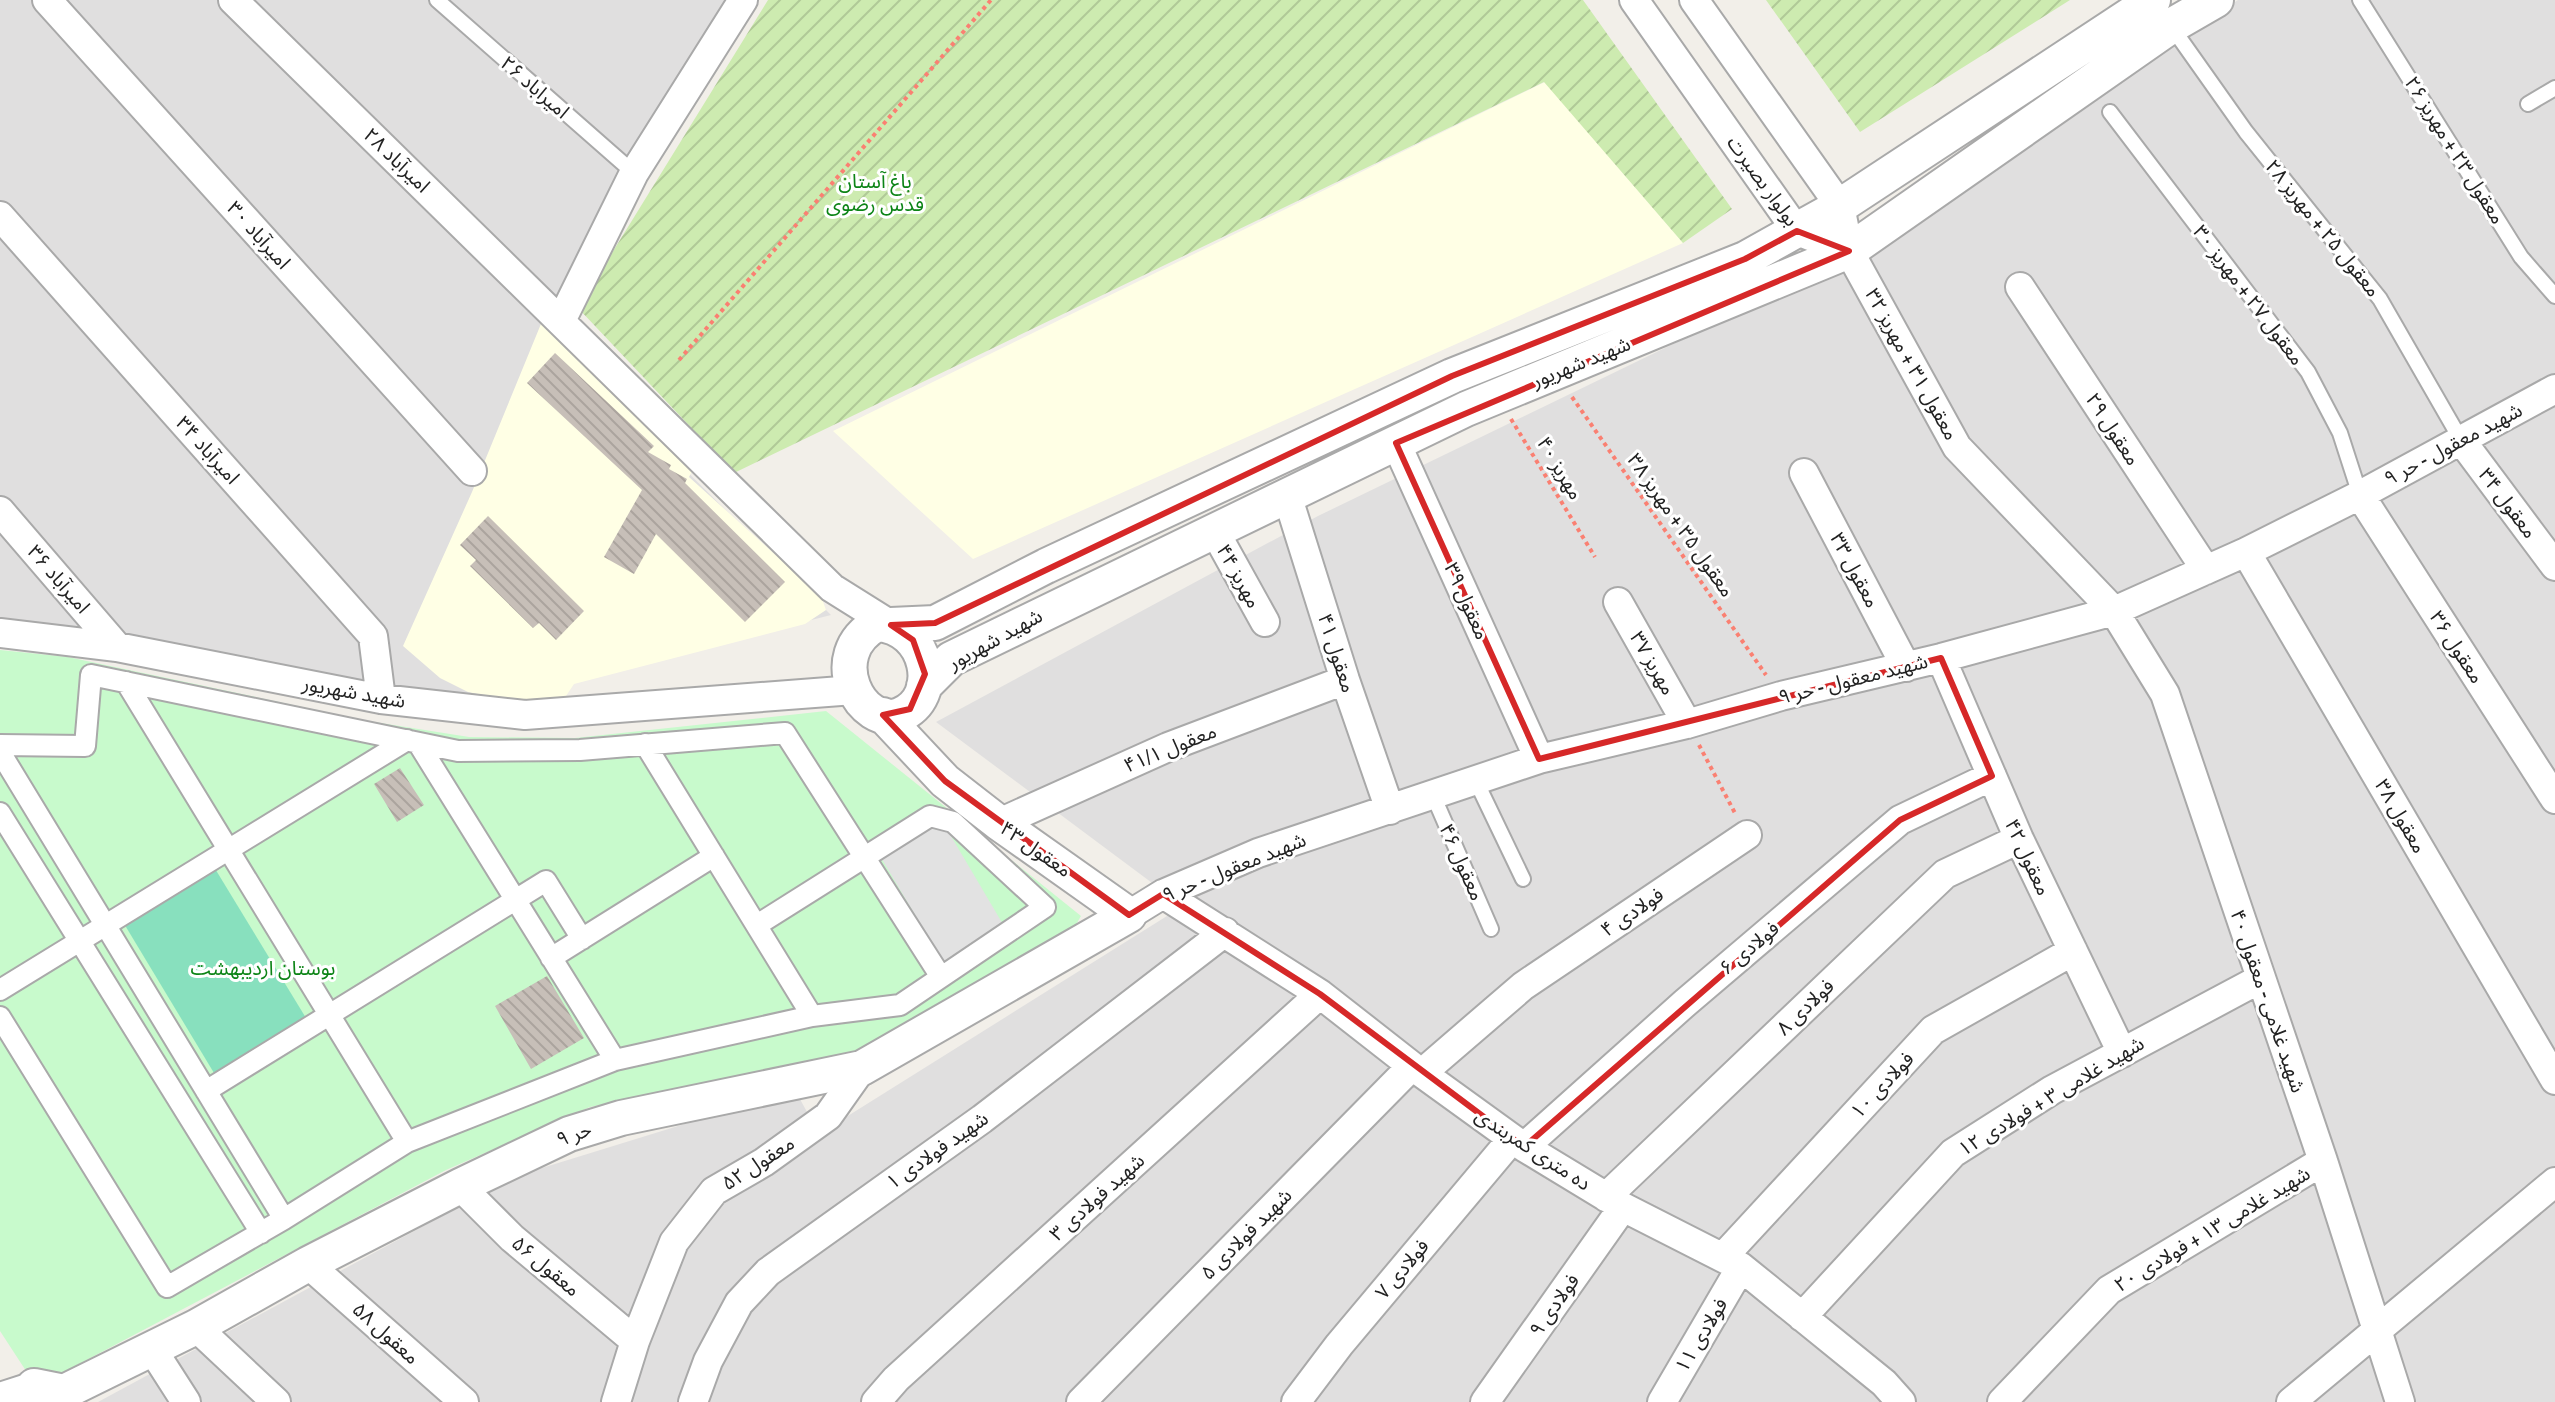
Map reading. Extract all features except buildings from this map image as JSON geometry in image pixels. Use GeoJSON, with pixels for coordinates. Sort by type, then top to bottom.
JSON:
{"type":"FeatureCollection","features":[{"type":"Feature","properties":{"kind":"street","name":"امیرآباد ۳۰"},"geometry":{"type":"LineString","coordinates":[[47,0],[472,471]]}},
{"type":"Feature","properties":{"kind":"street","name":"امیرآباد ۲۸"},"geometry":{"type":"LineString","coordinates":[[233,0],[832,588]]}},
{"type":"Feature","properties":{"kind":"street"},"geometry":{"type":"LineString","coordinates":[[561,321],[634,173],[743,0]]}},
{"type":"Feature","properties":{"kind":"street","name":"بولوار بصیرت"},"geometry":{"type":"LineString","coordinates":[[1634,0],[1797,231],[1849,251]]}},
{"type":"Feature","properties":{"kind":"street"},"geometry":{"type":"LineString","coordinates":[[1694,0],[1840,206],[1849,251]]}},
{"type":"Feature","properties":{"kind":"street","name":"شهید شهریور"},"geometry":{"type":"LineString","coordinates":[[891,625],[935,623],[1046,566],[1452,376],[1745,259],[1840,206],[2162,13],[2216,0]]}},
{"type":"Feature","properties":{"kind":"street","name":"شهید شهریور"},"geometry":{"type":"LineString","coordinates":[[921,692],[951,659],[1396,443],[1497,396],[1849,251],[2162,13]]}},
{"type":"Feature","properties":{"kind":"street","name":"امیرآباد ۳۴"},"geometry":{"type":"LineString","coordinates":[[0,216],[373,636],[381,699]]}},
{"type":"Feature","properties":{"kind":"street","name":"معقول ۳۱ + مهریز ۳۲"},"geometry":{"type":"LineString","coordinates":[[1849,251],[1957,447],[2114,611]]}},
{"type":"Feature","properties":{"kind":"street","name":"معقول ۲۹"},"geometry":{"type":"LineString","coordinates":[[2020,287],[2206,570]]}},
{"type":"Feature","properties":{"kind":"street","name":"شهید معقول - حر ۹"},"geometry":{"type":"LineString","coordinates":[[1129,915],[1163,894],[1258,853],[1539,759],[1687,724],[1781,696],[1906,667],[2114,611],[2246,552],[2360,495],[2555,389]]}},
{"type":"Feature","properties":{"kind":"street","name":"معقول ۳۴"},"geometry":{"type":"LineString","coordinates":[[2461,440],[2555,566]]}},
{"type":"Feature","properties":{"kind":"street","name":"معقول ۳۹"},"geometry":{"type":"LineString","coordinates":[[1396,443],[1539,759]]}},
{"type":"Feature","properties":{"kind":"street","name":"معقول ۳۳"},"geometry":{"type":"LineString","coordinates":[[1804,473],[1906,667]]}},
{"type":"Feature","properties":{"kind":"street","name":"معقول ۴۱"},"geometry":{"type":"LineString","coordinates":[[1287,495],[1390,810]]}},
{"type":"Feature","properties":{"kind":"street","name":"معقول ۳۶"},"geometry":{"type":"LineString","coordinates":[[2360,495],[2555,799]]}},
{"type":"Feature","properties":{"kind":"street","name":"امیرآباد ۳۶"},"geometry":{"type":"LineString","coordinates":[[0,511],[117,647]]}},
{"type":"Feature","properties":{"kind":"street","name":"مهریز ۴۴"},"geometry":{"type":"LineString","coordinates":[[1214,530],[1265,622]]}},
{"type":"Feature","properties":{"kind":"street","name":"معقول ۳۸"},"geometry":{"type":"LineString","coordinates":[[2246,552],[2555,1080]]}},
{"type":"Feature","properties":{"kind":"street"},"geometry":{"type":"LineString","coordinates":[[832,588],[904,631],[920,651],[925,674],[921,692],[910,709],[897,716],[870,710],[854,690],[848,667],[855,642],[864,632],[877,624],[891,625]]}},
{"type":"Feature","properties":{"kind":"street"},"geometry":{"type":"LineString","coordinates":[[832,588],[855,642]]}},
{"type":"Feature","properties":{"kind":"street","name":"مهریز ۳۷"},"geometry":{"type":"LineString","coordinates":[[1618,602],[1687,724]]}},
{"type":"Feature","properties":{"kind":"street","name":"شهید غلامی - معقول ۴۰"},"geometry":{"type":"LineString","coordinates":[[2114,611],[2165,694],[2323,1161],[2400,1402]]}},
{"type":"Feature","properties":{"kind":"street","name":"شهید شهریور"},"geometry":{"type":"LineString","coordinates":[[0,633],[117,647],[381,699],[525,715],[854,690]]}},
{"type":"Feature","properties":{"kind":"street","name":"معقول ۴۲"},"geometry":{"type":"LineString","coordinates":[[1941,658],[2019,839],[2122,1053]]}},
{"type":"Feature","properties":{"kind":"street"},"geometry":{"type":"LineString","coordinates":[[0,745],[85,746],[91,675],[458,751],[580,750],[785,733],[941,977]]}},
{"type":"Feature","properties":{"kind":"street","name":"معقول ۴۱/۱"},"geometry":{"type":"LineString","coordinates":[[999,823],[1168,747],[1345,680]]}},
{"type":"Feature","properties":{"kind":"street"},"geometry":{"type":"LineString","coordinates":[[126,682],[407,1142]]}},
{"type":"Feature","properties":{"kind":"street"},"geometry":{"type":"LineString","coordinates":[[921,692],[945,781]]}},
{"type":"Feature","properties":{"kind":"street","name":"معقول ۴۳"},"geometry":{"type":"LineString","coordinates":[[883,715],[945,781],[1129,915]]}},
{"type":"Feature","properties":{"kind":"street"},"geometry":{"type":"LineString","coordinates":[[0,990],[412,741]]}},
{"type":"Feature","properties":{"kind":"street"},"geometry":{"type":"LineString","coordinates":[[412,741],[615,1060]]}},
{"type":"Feature","properties":{"kind":"street"},"geometry":{"type":"LineString","coordinates":[[645,744],[812,1016]]}},
{"type":"Feature","properties":{"kind":"street"},"geometry":{"type":"LineString","coordinates":[[0,752],[284,1219]]}},
{"type":"Feature","properties":{"kind":"street","name":"فولادی ۶"},"geometry":{"type":"LineString","coordinates":[[1518,1143],[1900,820],[1992,776]]}},
{"type":"Feature","properties":{"kind":"street"},"geometry":{"type":"LineString","coordinates":[[0,813],[261,1233]]}},
{"type":"Feature","properties":{"kind":"street"},"geometry":{"type":"LineString","coordinates":[[0,1017],[167,1287],[407,1142],[615,1060],[812,1016],[900,1005],[1045,907],[953,822],[930,816],[757,925]]}},
{"type":"Feature","properties":{"kind":"street","name":"فولادی ۴"},"geometry":{"type":"LineString","coordinates":[[1417,1069],[1523,986],[1747,835]]}},
{"type":"Feature","properties":{"kind":"street","name":"فولادی ۸"},"geometry":{"type":"LineString","coordinates":[[1615,1202],[1945,874],[2019,839]]}},
{"type":"Feature","properties":{"kind":"street"},"geometry":{"type":"LineString","coordinates":[[551,958],[714,856]]}},
{"type":"Feature","properties":{"kind":"street"},"geometry":{"type":"LineString","coordinates":[[206,1091],[546,881],[582,939]]}},
{"type":"Feature","properties":{"kind":"street","name":"ده متری کمربندی"},"geometry":{"type":"LineString","coordinates":[[1163,894],[1320,994],[1518,1143],[1615,1202],[1732,1262],[1802,1317],[1887,1396]]}},
{"type":"Feature","properties":{"kind":"street","name":"حر ۹"},"geometry":{"type":"LineString","coordinates":[[38,1394],[64,1392],[152,1349],[308,1264],[569,1134],[621,1118],[862,1068],[1129,915]]}},
{"type":"Feature","properties":{"kind":"street","name":"شهید فولادی ۱"},"geometry":{"type":"LineString","coordinates":[[693,1402],[708,1361],[739,1303],[768,1272],[982,1119],[1225,932]]}},
{"type":"Feature","properties":{"kind":"street","name":"فولادی ۱۰"},"geometry":{"type":"LineString","coordinates":[[1732,1262],[1933,1030],[2073,951]]}},
{"type":"Feature","properties":{"kind":"street","name":"شهید غلامی ۳ + فولادی ۱۲"},"geometry":{"type":"LineString","coordinates":[[1802,1317],[1953,1153],[2052,1090],[2260,979]]}},
{"type":"Feature","properties":{"kind":"street","name":"شهید فولادی ۳"},"geometry":{"type":"LineString","coordinates":[[876,1402],[896,1379],[1320,994]]}},
{"type":"Feature","properties":{"kind":"street","name":"معقول ۵۲"},"geometry":{"type":"LineString","coordinates":[[616,1402],[635,1341],[674,1242],[714,1191],[764,1162],[828,1116],[862,1068]]}},
{"type":"Feature","properties":{"kind":"street","name":"شهید فولادی ۵"},"geometry":{"type":"LineString","coordinates":[[1081,1402],[1417,1069]]}},
{"type":"Feature","properties":{"kind":"street","name":"فولادی ۷"},"geometry":{"type":"LineString","coordinates":[[1296,1402],[1339,1345],[1518,1143]]}},
{"type":"Feature","properties":{"kind":"street","name":"شهید غلامی ۱۳ + فولادی ۲۰"},"geometry":{"type":"LineString","coordinates":[[2002,1402],[2109,1290],[2323,1161]]}},
{"type":"Feature","properties":{"kind":"street"},"geometry":{"type":"LineString","coordinates":[[2291,1402],[2555,1182]]}},
{"type":"Feature","properties":{"kind":"street","name":"معقول ۵۶"},"geometry":{"type":"LineString","coordinates":[[460,1186],[512,1238],[635,1341]]}},
{"type":"Feature","properties":{"kind":"street","name":"فولادی ۹"},"geometry":{"type":"LineString","coordinates":[[1485,1402],[1615,1202]]}},
{"type":"Feature","properties":{"kind":"street","name":"فولادی ۱۱"},"geometry":{"type":"LineString","coordinates":[[1662,1402],[1732,1262]]}},
{"type":"Feature","properties":{"kind":"street","name":"معقول ۵۸"},"geometry":{"type":"LineString","coordinates":[[308,1264],[464,1402]]}},
{"type":"Feature","properties":{"kind":"street"},"geometry":{"type":"LineString","coordinates":[[196,1327],[276,1402]]}},
{"type":"Feature","properties":{"kind":"street"},"geometry":{"type":"LineString","coordinates":[[152,1349],[186,1402]]}},
{"type":"Feature","properties":{"kind":"street"},"geometry":{"type":"LineString","coordinates":[[0,1397],[38,1394]]}},
{"type":"Feature","properties":{"kind":"lane","name":"امیراباد ۲۶"},"geometry":{"type":"LineString","coordinates":[[437,0],[634,173]]}},
{"type":"Feature","properties":{"kind":"lane","name":"معقول ۲۳ + مهریز ۲۶"},"geometry":{"type":"LineString","coordinates":[[2360,0],[2521,257],[2555,296]]}},
{"type":"Feature","properties":{"kind":"lane","name":"معقول ۲۵ + مهریز ۲۸"},"geometry":{"type":"LineString","coordinates":[[2162,13],[2246,132],[2380,299],[2461,440]]}},
{"type":"Feature","properties":{"kind":"lane"},"geometry":{"type":"LineString","coordinates":[[2528,104],[2555,88]]}},
{"type":"Feature","properties":{"kind":"lane","name":"معقول ۲۷ + مهریز ۳۰"},"geometry":{"type":"LineString","coordinates":[[2110,112],[2308,372],[2340,433],[2360,495]]}},
{"type":"Feature","properties":{"kind":"lane"},"geometry":{"type":"LineString","coordinates":[[1476,781],[1523,879]]}},
{"type":"Feature","properties":{"kind":"lane","name":"معقول ۴۶"},"geometry":{"type":"LineString","coordinates":[[1433,795],[1491,929]]}},
{"type":"Feature","properties":{"kind":"path"},"geometry":{"type":"LineString","coordinates":[[679,360],[991,0]]}},
{"type":"Feature","properties":{"kind":"path","name":"معقول ۳۵ + مهریز ۳۸"},"geometry":{"type":"LineString","coordinates":[[1555,372],[1781,696]]}},
{"type":"Feature","properties":{"kind":"path","name":"مهریز ۴۰"},"geometry":{"type":"LineString","coordinates":[[1497,396],[1595,557]]}},
{"type":"Feature","properties":{"kind":"path"},"geometry":{"type":"LineString","coordinates":[[1687,724],[1747,835]]}},
{"type":"Feature","properties":{"kind":"highlighted area"},"geometry":{"type":"Polygon","coordinates":[[[1797,231],[1849,251],[1396,443],[1539,759],[1941,658],[1992,776],[1900,820],[1524,1147],[1320,994],[1163,894],[1129,915],[945,781],[883,715],[910,709],[925,674],[913,640],[891,625],[935,623],[1452,376],[1745,259],[1797,231]]]}},
{"type":"Feature","properties":{"kind":"shaded area"},"geometry":{"type":"Polygon","coordinates":[[[0,0],[745,0],[543,328],[831,615],[498,700],[102,645],[0,636],[0,0]]]}},
{"type":"Feature","properties":{"kind":"shaded area"},"geometry":{"type":"Polygon","coordinates":[[[2238,0],[2555,0],[2555,1402],[98,1402],[516,1176],[795,1090],[819,1134],[1183,906],[936,722],[1318,516],[1886,241],[2238,0]]]}},
{"type":"Feature","properties":{"kind":"shaded area"},"geometry":{"type":"Polygon","coordinates":[[[1545,82],[1683,243],[973,559],[833,431],[1545,82]]]}},
{"type":"Feature","properties":{"kind":"shaded area"},"geometry":{"type":"Polygon","coordinates":[[[543,319],[694,467],[689,477],[821,596],[826,610],[805,624],[574,684],[564,699],[503,699],[468,692],[440,678],[403,646],[472,492],[543,319]]]}},
{"type":"Feature","properties":{"kind":"shaded area"},"geometry":{"type":"Polygon","coordinates":[[[927,828],[948,831],[1004,926],[943,962],[880,856],[927,828]]]}},
{"type":"Feature","properties":{"kind":"green space","name":"باغ آستان قدس رضوی"},"geometry":{"type":"Polygon","coordinates":[[[768,0],[1583,0],[1732,209],[1683,243],[1544,82],[734,473],[578,308],[768,0]]]}},
{"type":"Feature","properties":{"kind":"green space"},"geometry":{"type":"Polygon","coordinates":[[[1766,0],[2070,0],[1860,132],[1766,0]]]}},
{"type":"Feature","properties":{"kind":"green space","name":"بوستان اردیبهشت"},"geometry":{"type":"Polygon","coordinates":[[[0,650],[68,657],[368,721],[469,737],[575,738],[826,711],[1081,916],[1071,933],[852,1056],[590,1107],[446,1170],[60,1374],[30,1377],[0,1331],[0,650]]]}},
{"type":"Feature","properties":{"kind":"green space"},"geometry":{"type":"Polygon","coordinates":[[[214,867],[306,1018],[214,1073],[123,922],[214,867]]]}}]}
